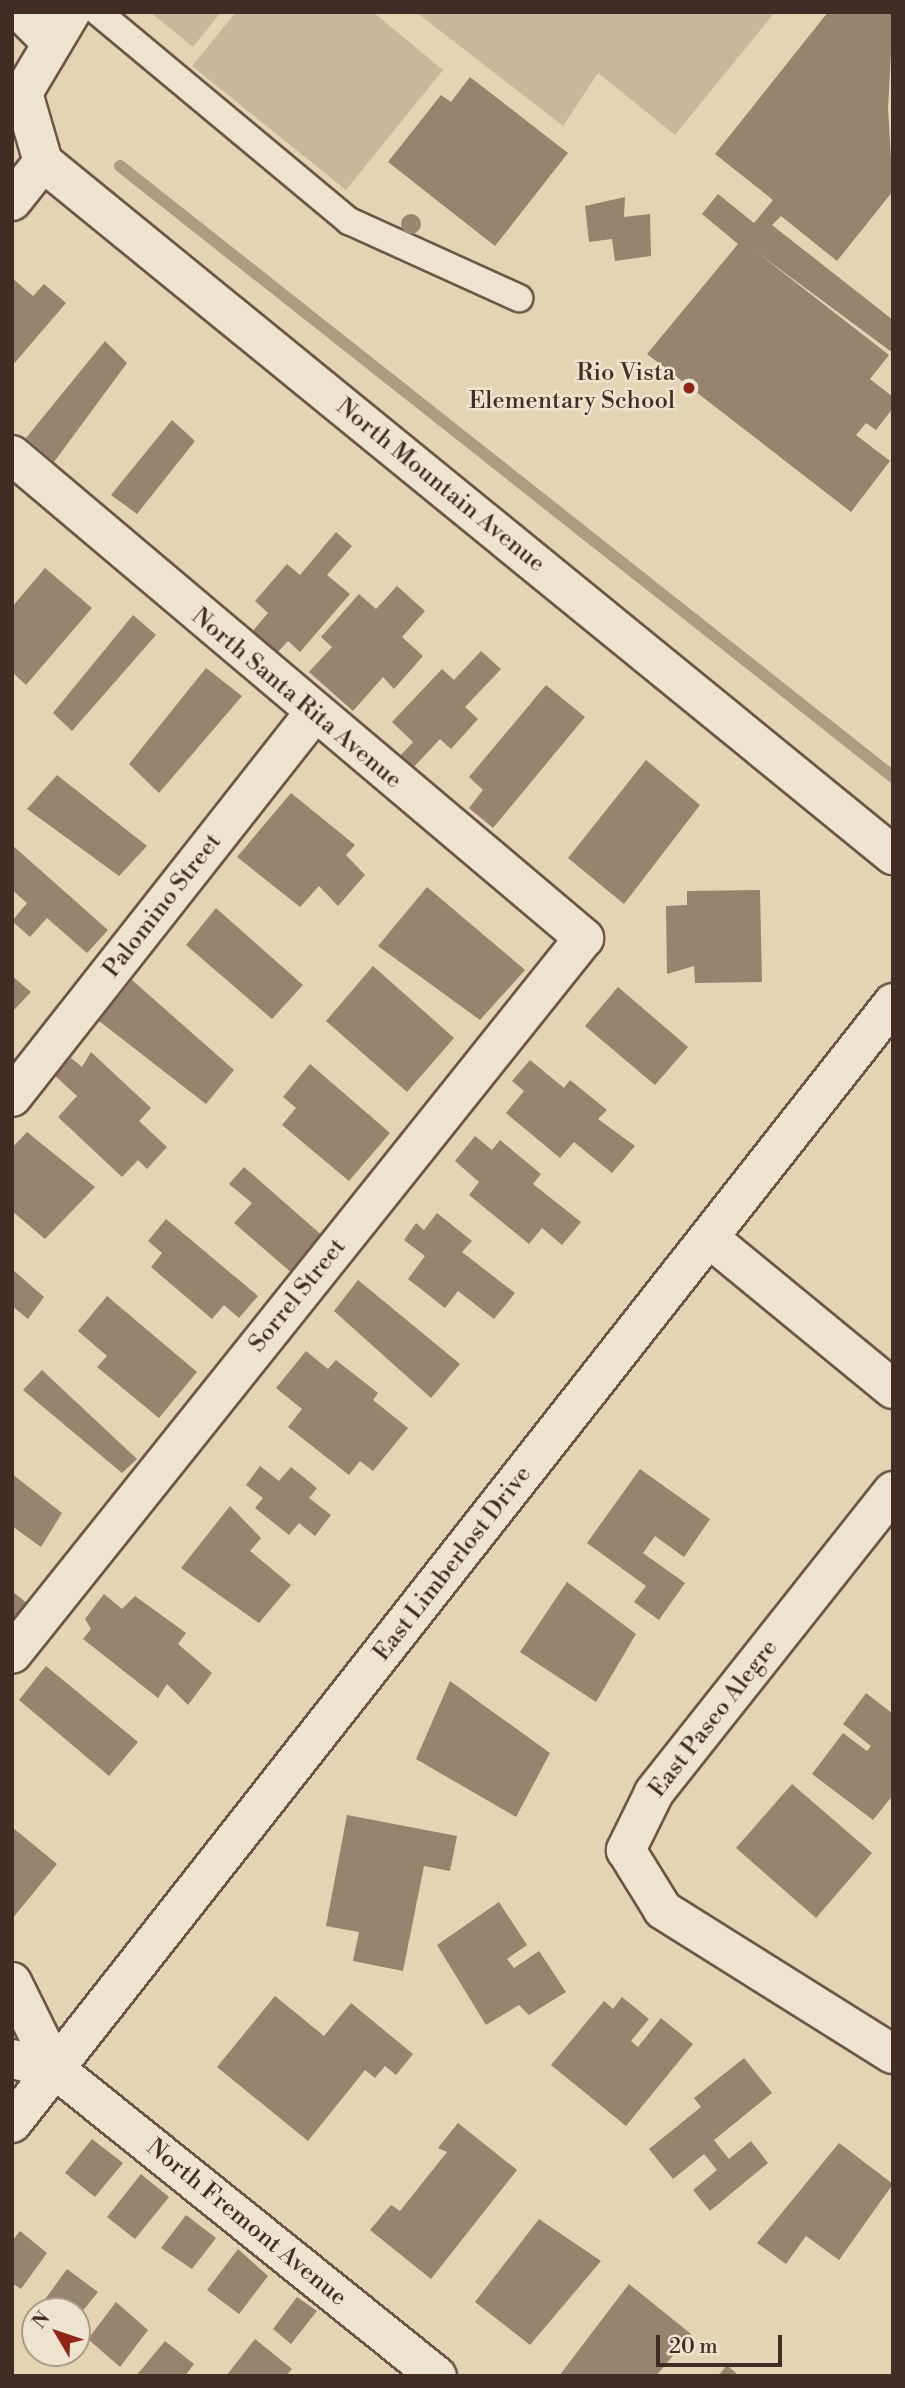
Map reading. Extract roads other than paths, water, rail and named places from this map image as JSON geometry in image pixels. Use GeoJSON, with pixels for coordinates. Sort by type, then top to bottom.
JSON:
{"type":"FeatureCollection","features":[{"type":"Feature","properties":{"kind":"street"},"geometry":{"type":"LineString","coordinates":[[12,201],[43,162],[23,93],[61,28],[21,12]]}},
{"type":"Feature","properties":{"kind":"street","name":"North Mountain Avenue"},"geometry":{"type":"LineString","coordinates":[[43,162],[893,855]]}},
{"type":"Feature","properties":{"kind":"street","name":"North Santa Rita Avenue"},"geometry":{"type":"LineString","coordinates":[[12,455],[313,715],[584,938]]}},
{"type":"Feature","properties":{"kind":"street","name":"Palomino Street"},"geometry":{"type":"LineString","coordinates":[[12,1097],[313,715]]}},
{"type":"Feature","properties":{"kind":"street","name":"Sorrel Street"},"geometry":{"type":"LineString","coordinates":[[12,1654],[584,938]]}},
{"type":"Feature","properties":{"kind":"street","name":"East Limberlost Drive"},"geometry":{"type":"LineString","coordinates":[[12,2123],[893,1003]]}},
{"type":"Feature","properties":{"kind":"street"},"geometry":{"type":"LineString","coordinates":[[709,1238],[893,1389]]}},
{"type":"Feature","properties":{"kind":"street","name":"East Paseo Alegre"},"geometry":{"type":"LineString","coordinates":[[893,1491],[654,1793],[626,1850],[663,1910],[893,2054]]}},
{"type":"Feature","properties":{"kind":"street","name":"North Fremont Avenue"},"geometry":{"type":"LineString","coordinates":[[12,1982],[55,2070]]}},
{"type":"Feature","properties":{"kind":"street","name":"North Fremont Avenue"},"geometry":{"type":"LineString","coordinates":[[12,2059],[55,2070],[437,2376]]}},
{"type":"Feature","properties":{"kind":"lane"},"geometry":{"type":"LineString","coordinates":[[98,12],[349,221],[519,298]]}},
{"type":"Feature","properties":{"kind":"waterway"},"geometry":{"type":"LineString","coordinates":[[120,166],[893,777]]}},
{"type":"Feature","properties":{"kind":"place","name":"Rio Vista Elementary School"},"geometry":{"type":"Point","coordinates":[689,388]}}]}
